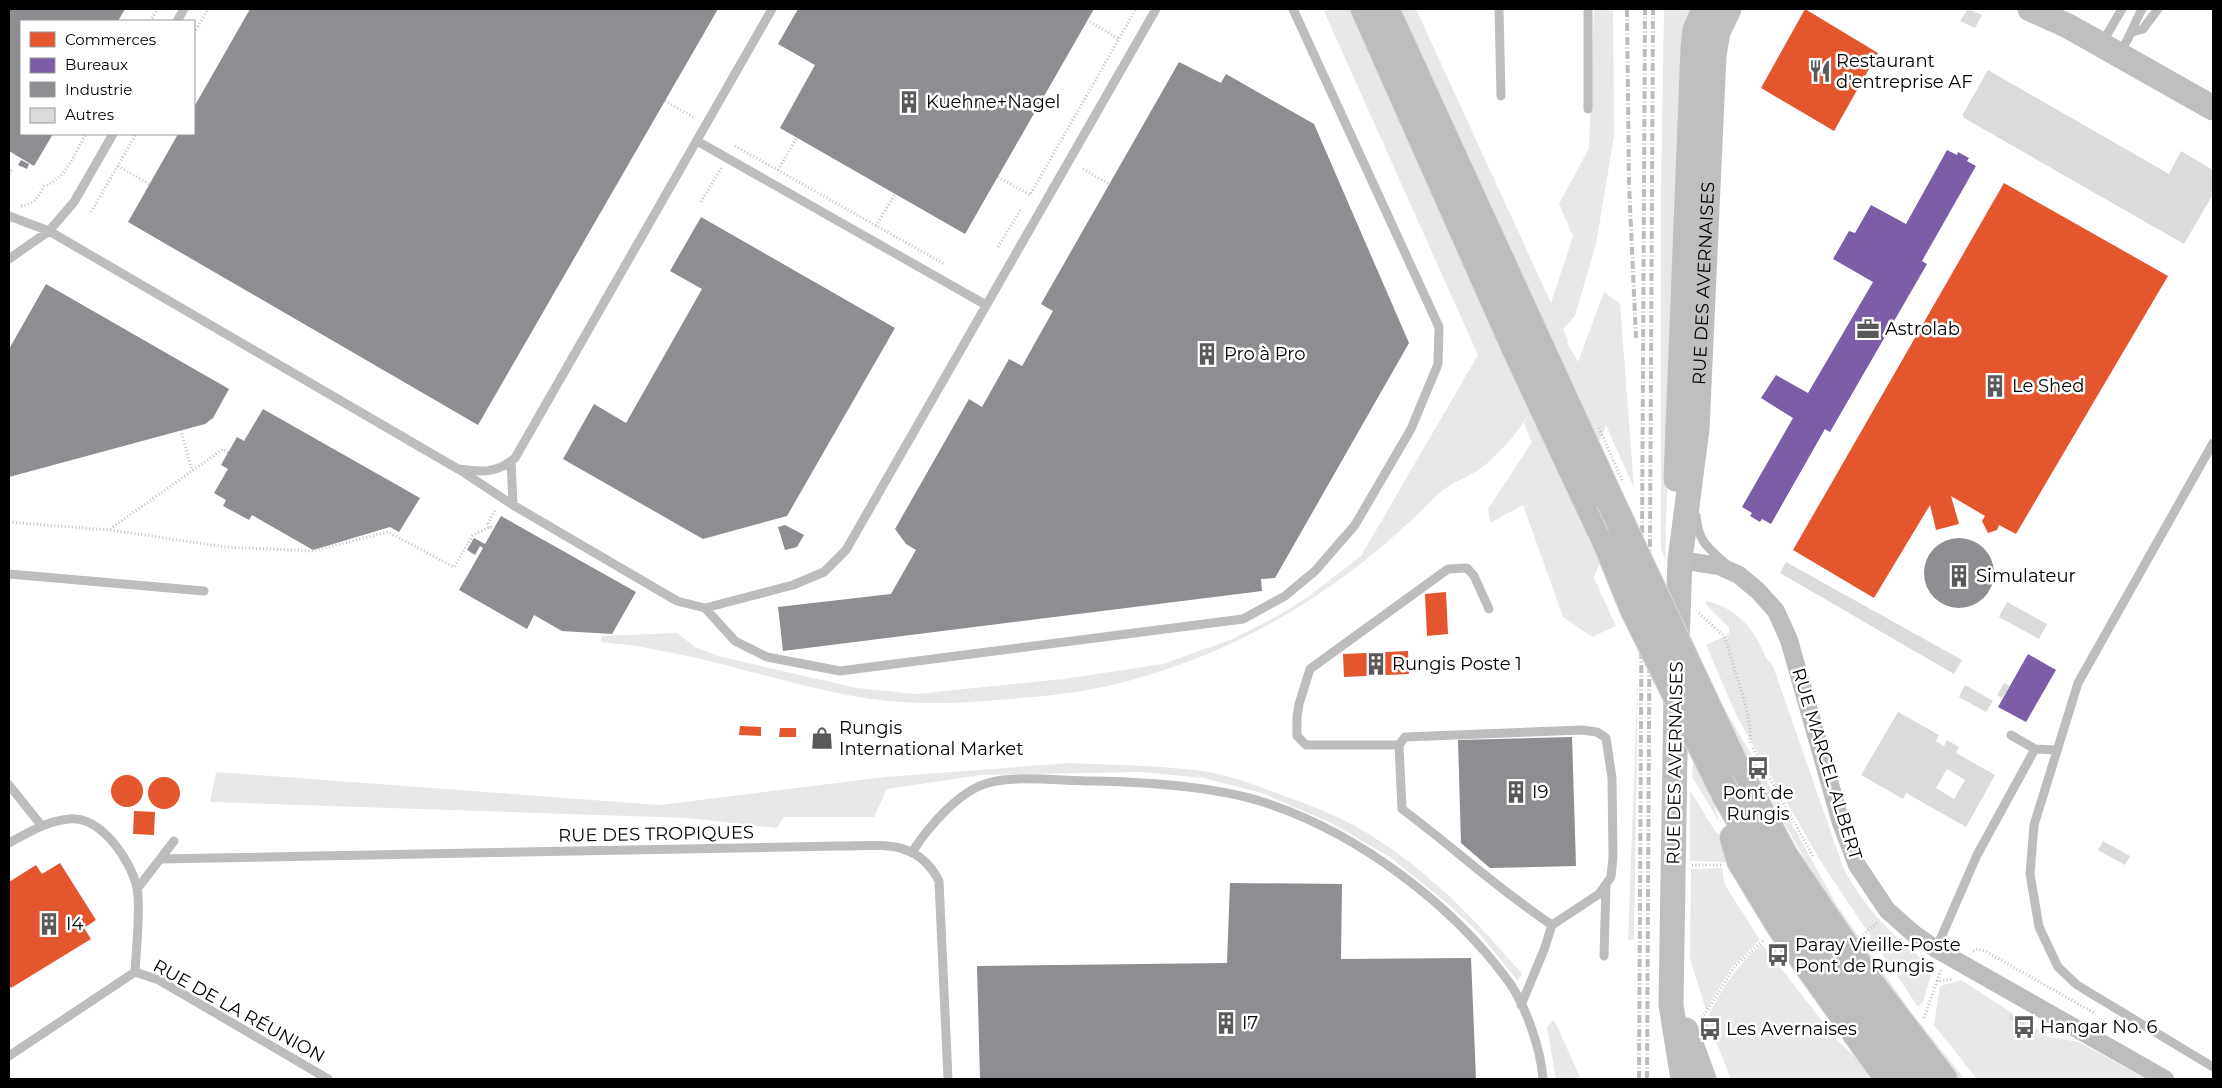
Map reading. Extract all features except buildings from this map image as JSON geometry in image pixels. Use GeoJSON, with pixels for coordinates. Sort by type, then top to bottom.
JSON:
{"type":"FeatureCollection","features":[{"type":"Feature","properties":{"kind":"highway"},"geometry":{"type":"LineString","coordinates":[[1365,9],[1506,300],[1610,500],[1681,656],[1741,753],[1784,856],[1872,986],[1943,1079]]}},
{"type":"Feature","properties":{"kind":"highway"},"geometry":{"type":"LineString","coordinates":[[1386,9],[1634,609],[1727,798],[1769,871],[1828,962],[1867,1017],[1916,1079]]}},
{"type":"Feature","properties":{"kind":"highway"},"geometry":{"type":"LineString","coordinates":[[1727,798],[1734,838],[1741,861],[1756,888],[1780,927],[1889,1079]]}},
{"type":"Feature","properties":{"kind":"main road","name":"RUE DES AVERNAISES"},"geometry":{"type":"LineString","coordinates":[[1680,560],[1676,469],[1692,48],[1695,30],[1704,9]]}},
{"type":"Feature","properties":{"kind":"main road","name":"RUE DES AVERNAISES"},"geometry":{"type":"LineString","coordinates":[[1683,1079],[1671,1005],[1678,590],[1696,431],[1714,55],[1718,32],[1729,9]]}},
{"type":"Feature","properties":{"kind":"main road"},"geometry":{"type":"LineString","coordinates":[[2030,9],[2068,26],[2213,108]]}},
{"type":"Feature","properties":{"kind":"main road"},"geometry":{"type":"LineString","coordinates":[[2046,9],[2068,26]]}},
{"type":"Feature","properties":{"kind":"main road","name":"RUE DES AVERNAISES"},"geometry":{"type":"LineString","coordinates":[[1673,966],[1686,1032],[1704,1079]]}},
{"type":"Feature","properties":{"kind":"street","name":"RUE MARCEL ALBERT"},"geometry":{"type":"LineString","coordinates":[[1680,560],[1719,566],[1739,575],[1758,590],[1776,611],[1788,640],[1841,823],[1858,865],[1887,910],[1914,934],[1936,949],[2165,1079]]}},
{"type":"Feature","properties":{"kind":"lane"},"geometry":{"type":"LineString","coordinates":[[178,20],[184,9]]}},
{"type":"Feature","properties":{"kind":"lane"},"geometry":{"type":"LineString","coordinates":[[458,469],[485,473],[500,468],[511,461],[772,9]]}},
{"type":"Feature","properties":{"kind":"lane"},"geometry":{"type":"LineString","coordinates":[[9,216],[49,231],[458,469],[513,506],[678,601],[705,608],[793,585],[824,572],[846,550],[1156,9]]}},
{"type":"Feature","properties":{"kind":"lane"},"geometry":{"type":"LineString","coordinates":[[705,608],[735,641],[767,657],[840,671],[1243,619],[1285,596],[1315,571],[1355,525],[1411,429],[1438,364],[1439,326],[1293,9]]}},
{"type":"Feature","properties":{"kind":"lane"},"geometry":{"type":"LineString","coordinates":[[1499,9],[1501,96]]}},
{"type":"Feature","properties":{"kind":"lane"},"geometry":{"type":"LineString","coordinates":[[1588,9],[1588,109]]}},
{"type":"Feature","properties":{"kind":"lane"},"geometry":{"type":"LineString","coordinates":[[2110,50],[2122,9]]}},
{"type":"Feature","properties":{"kind":"lane"},"geometry":{"type":"LineString","coordinates":[[2133,32],[2134,23],[2142,9]]}},
{"type":"Feature","properties":{"kind":"lane"},"geometry":{"type":"LineString","coordinates":[[2110,50],[2133,32],[2143,29],[2158,9]]}},
{"type":"Feature","properties":{"kind":"lane"},"geometry":{"type":"LineString","coordinates":[[9,259],[49,231],[74,202],[112,135]]}},
{"type":"Feature","properties":{"kind":"lane"},"geometry":{"type":"LineString","coordinates":[[697,141],[986,305]]}},
{"type":"Feature","properties":{"kind":"lane"},"geometry":{"type":"LineString","coordinates":[[1696,431],[1696,516],[1700,537],[1712,554],[1739,575]]}},
{"type":"Feature","properties":{"kind":"lane"},"geometry":{"type":"LineString","coordinates":[[2213,443],[2078,683],[2034,825],[2030,874],[2039,927],[2058,966],[2077,985],[2213,1067]]}},
{"type":"Feature","properties":{"kind":"lane"},"geometry":{"type":"LineString","coordinates":[[511,461],[513,506]]}},
{"type":"Feature","properties":{"kind":"lane"},"geometry":{"type":"LineString","coordinates":[[1399,745],[1306,745],[1301,743],[1297,736],[1298,709],[1310,669],[1448,568],[1467,568],[1474,576],[1489,609]]}},
{"type":"Feature","properties":{"kind":"lane"},"geometry":{"type":"LineString","coordinates":[[9,574],[204,591]]}},
{"type":"Feature","properties":{"kind":"lane"},"geometry":{"type":"LineString","coordinates":[[1521,1005],[1544,950],[1552,925],[1593,898],[1611,877],[1613,856],[1611,768],[1606,738],[1597,732],[1582,730],[1405,737],[1399,745],[1402,809],[1448,843],[1490,881],[1552,925]]}},
{"type":"Feature","properties":{"kind":"lane"},"geometry":{"type":"LineString","coordinates":[[2011,735],[2035,749],[2056,750]]}},
{"type":"Feature","properties":{"kind":"lane"},"geometry":{"type":"LineString","coordinates":[[1936,949],[1977,855],[2035,749]]}},
{"type":"Feature","properties":{"kind":"lane"},"geometry":{"type":"LineString","coordinates":[[948,1079],[939,881],[931,866],[913,851],[938,817],[972,791],[987,783],[1005,780],[1108,781],[1214,792],[1269,804],[1330,831],[1406,878],[1454,919],[1510,983],[1530,1024],[1543,1079]]}},
{"type":"Feature","properties":{"kind":"lane"},"geometry":{"type":"LineString","coordinates":[[9,785],[41,826]]}},
{"type":"Feature","properties":{"kind":"lane"},"geometry":{"type":"LineString","coordinates":[[9,843],[41,826],[70,819],[91,825],[111,839],[130,864],[137,889],[135,972]]}},
{"type":"Feature","properties":{"kind":"lane"},"geometry":{"type":"LineString","coordinates":[[137,889],[174,842]]}},
{"type":"Feature","properties":{"kind":"lane","name":"RUE DES TROPIQUES"},"geometry":{"type":"LineString","coordinates":[[160,860],[839,846],[885,846],[913,851]]}},
{"type":"Feature","properties":{"kind":"lane"},"geometry":{"type":"LineString","coordinates":[[1604,956],[1606,883]]}},
{"type":"Feature","properties":{"kind":"lane","name":"RUE DE LA RÉUNION"},"geometry":{"type":"LineString","coordinates":[[9,1056],[135,972],[159,980],[328,1079]]}},
{"type":"Feature","properties":{"kind":"path"},"geometry":{"type":"LineString","coordinates":[[151,20],[158,9]]}},
{"type":"Feature","properties":{"kind":"path"},"geometry":{"type":"LineString","coordinates":[[195,31],[208,9]]}},
{"type":"Feature","properties":{"kind":"path"},"geometry":{"type":"LineString","coordinates":[[998,176],[1030,195],[1136,9]]}},
{"type":"Feature","properties":{"kind":"path"},"geometry":{"type":"LineString","coordinates":[[1087,20],[1119,39]]}},
{"type":"Feature","properties":{"kind":"path"},"geometry":{"type":"LineString","coordinates":[[665,101],[693,117]]}},
{"type":"Feature","properties":{"kind":"path"},"geometry":{"type":"LineString","coordinates":[[14,205],[30,204],[37,199],[44,186],[54,183],[63,174],[85,135]]}},
{"type":"Feature","properties":{"kind":"path"},"geometry":{"type":"LineString","coordinates":[[92,212],[135,135]]}},
{"type":"Feature","properties":{"kind":"path"},"geometry":{"type":"LineString","coordinates":[[778,170],[797,137]]}},
{"type":"Feature","properties":{"kind":"path"},"geometry":{"type":"LineString","coordinates":[[735,146],[944,264]]}},
{"type":"Feature","properties":{"kind":"path"},"geometry":{"type":"LineString","coordinates":[[118,166],[149,184]]}},
{"type":"Feature","properties":{"kind":"path"},"geometry":{"type":"LineString","coordinates":[[701,202],[722,167]]}},
{"type":"Feature","properties":{"kind":"path"},"geometry":{"type":"LineString","coordinates":[[9,174],[12,168]]}},
{"type":"Feature","properties":{"kind":"path"},"geometry":{"type":"LineString","coordinates":[[1083,169],[1109,184]]}},
{"type":"Feature","properties":{"kind":"path"},"geometry":{"type":"LineString","coordinates":[[876,226],[895,194]]}},
{"type":"Feature","properties":{"kind":"path"},"geometry":{"type":"LineString","coordinates":[[998,246],[1021,209]]}},
{"type":"Feature","properties":{"kind":"path"},"geometry":{"type":"LineString","coordinates":[[181,430],[192,471]]}},
{"type":"Feature","properties":{"kind":"path"},"geometry":{"type":"LineString","coordinates":[[110,530],[223,449],[228,452]]}},
{"type":"Feature","properties":{"kind":"path"},"geometry":{"type":"LineString","coordinates":[[9,522],[110,530],[226,547],[312,551],[388,532],[454,567],[473,535],[492,528],[488,523],[495,510]]}},
{"type":"Feature","properties":{"kind":"path"},"geometry":{"type":"LineString","coordinates":[[1678,590],[1724,636],[1751,731],[1741,753]]}},
{"type":"Feature","properties":{"kind":"path"},"geometry":{"type":"LineString","coordinates":[[1745,737],[1741,753],[1818,865]]}},
{"type":"Feature","properties":{"kind":"path"},"geometry":{"type":"LineString","coordinates":[[1686,865],[1722,865]]}},
{"type":"Feature","properties":{"kind":"path"},"geometry":{"type":"LineString","coordinates":[[1868,931],[1875,925]]}},
{"type":"Feature","properties":{"kind":"path"},"geometry":{"type":"LineString","coordinates":[[1856,930],[1866,944]]}},
{"type":"Feature","properties":{"kind":"path"},"geometry":{"type":"LineString","coordinates":[[1705,1014],[1735,966],[1762,941]]}},
{"type":"Feature","properties":{"kind":"path"},"geometry":{"type":"LineString","coordinates":[[1970,955],[1978,949],[1985,951],[2104,1018]]}},
{"type":"Feature","properties":{"kind":"path"},"geometry":{"type":"LineString","coordinates":[[1916,1013],[1922,1020],[1927,1012],[1943,966]]}},
{"type":"Feature","properties":{"kind":"path"},"geometry":{"type":"LineString","coordinates":[[1937,981],[1957,978],[1959,975]]}},
{"type":"Feature","properties":{"kind":"shaded area"},"geometry":{"type":"Polygon","coordinates":[[[1323,9],[1353,9],[1602,556],[1594,578],[1616,626],[1592,637],[1563,617],[1523,505],[1490,523],[1488,509],[1532,442],[1524,424],[1529,414],[1512,438],[1492,459],[1477,471],[1438,494],[1399,532],[1363,562],[1285,616],[1243,638],[1200,657],[1155,673],[1108,686],[1084,691],[991,701],[929,703],[888,701],[823,690],[701,659],[640,646],[601,642],[601,636],[677,633],[695,647],[718,656],[857,688],[916,694],[1063,679],[1163,664],[1230,640],[1276,617],[1305,599],[1361,556],[1478,355],[1323,9]]]}},
{"type":"Feature","properties":{"kind":"shaded area"},"geometry":{"type":"Polygon","coordinates":[[[1397,9],[1416,9],[1551,303],[1573,236],[1559,204],[1589,148],[1594,9],[1613,9],[1614,136],[1596,244],[1575,316],[1563,329],[1568,340],[1567,342],[1578,362],[1604,292],[1620,304],[1634,488],[1606,425],[1598,445],[1397,9]]]}},
{"type":"Feature","properties":{"kind":"shaded area"},"geometry":{"type":"Polygon","coordinates":[[[1664,9],[1693,9],[1677,187],[1665,559],[1661,549],[1661,190],[1664,9]]]}},
{"type":"Feature","properties":{"kind":"shaded area"},"geometry":{"type":"Polygon","coordinates":[[[1706,601],[1722,606],[1736,614],[1752,632],[1773,666],[1843,867],[1852,883],[1882,923],[1933,968],[1923,1002],[1918,1007],[1823,865],[1737,717],[1706,645],[1729,634],[1729,628],[1705,603],[1706,601]]]}},
{"type":"Feature","properties":{"kind":"shaded area"},"geometry":{"type":"Polygon","coordinates":[[[1702,665],[1720,701],[1836,904],[1910,1011],[1965,1079],[1955,1079],[1832,911],[1801,852],[1698,674],[1702,665]]]}},
{"type":"Feature","properties":{"kind":"shaded area"},"geometry":{"type":"Polygon","coordinates":[[[1638,671],[1634,939],[1628,940],[1638,671]]]}},
{"type":"Feature","properties":{"kind":"shaded area"},"geometry":{"type":"Polygon","coordinates":[[[1694,755],[1707,782],[1719,821],[1692,777],[1694,755]]]}},
{"type":"Feature","properties":{"kind":"shaded area"},"geometry":{"type":"Polygon","coordinates":[[[1069,763],[1157,767],[1209,772],[1255,785],[1333,815],[1370,834],[1438,886],[1490,937],[1522,974],[1518,981],[1477,931],[1448,904],[1390,857],[1333,824],[1262,793],[1203,778],[1141,772],[981,775],[887,789],[874,817],[784,817],[777,828],[688,818],[210,802],[216,772],[660,805],[885,777],[1069,763]]]}},
{"type":"Feature","properties":{"kind":"shaded area"},"geometry":{"type":"Polygon","coordinates":[[[1690,790],[1715,831],[1721,836],[1726,862],[1690,861],[1690,790]]]}},
{"type":"Feature","properties":{"kind":"shaded area"},"geometry":{"type":"Polygon","coordinates":[[[1722,868],[1725,885],[1760,940],[1731,968],[1706,1010],[1690,959],[1691,869],[1722,868]]]}},
{"type":"Feature","properties":{"kind":"shaded area"},"geometry":{"type":"Polygon","coordinates":[[[1762,944],[1837,1040],[1862,1063],[1869,1079],[1731,1079],[1707,1019],[1730,978],[1762,944]]]}},
{"type":"Feature","properties":{"kind":"shaded area"},"geometry":{"type":"Polygon","coordinates":[[[1961,980],[2049,1037],[2079,1042],[2146,1079],[1977,1079],[1934,1025],[1940,986],[1961,980]]]}},
{"type":"Feature","properties":{"kind":"shaded area"},"geometry":{"type":"Polygon","coordinates":[[[1554,1020],[1581,1079],[1556,1079],[1547,1027],[1554,1020]]]}},
{"type":"Feature","properties":{"kind":"railway"},"geometry":{"type":"LineString","coordinates":[[1627,9],[1629,184],[1636,338]]}},
{"type":"Feature","properties":{"kind":"railway"},"geometry":{"type":"LineString","coordinates":[[1639,1079],[1645,9]]}},
{"type":"Feature","properties":{"kind":"railway"},"geometry":{"type":"LineString","coordinates":[[1647,1079],[1653,9]]}},
{"type":"Feature","properties":{"kind":"place","name":"Restaurant d'entreprise AF"},"geometry":{"type":"Point","coordinates":[1820,71]}},
{"type":"Feature","properties":{"kind":"place","name":"Kuehne+Nagel"},"geometry":{"type":"Point","coordinates":[909,102]}},
{"type":"Feature","properties":{"kind":"place","name":"Astrolab"},"geometry":{"type":"Point","coordinates":[1868,329]}},
{"type":"Feature","properties":{"kind":"place","name":"Pro à Pro"},"geometry":{"type":"Point","coordinates":[1207,354]}},
{"type":"Feature","properties":{"kind":"place","name":"Le Shed"},"geometry":{"type":"Point","coordinates":[1995,386]}},
{"type":"Feature","properties":{"kind":"place","name":"Simulateur"},"geometry":{"type":"Point","coordinates":[1959,576]}},
{"type":"Feature","properties":{"kind":"place","name":"Rungis Poste 1"},"geometry":{"type":"Point","coordinates":[1376,664]}},
{"type":"Feature","properties":{"kind":"place","name":"Rungis International Market"},"geometry":{"type":"Point","coordinates":[822,738]}},
{"type":"Feature","properties":{"kind":"place","name":"Pont de Rungis"},"geometry":{"type":"Point","coordinates":[1758,768]}},
{"type":"Feature","properties":{"kind":"place","name":"I9"},"geometry":{"type":"Point","coordinates":[1516,792]}},
{"type":"Feature","properties":{"kind":"place","name":"I4"},"geometry":{"type":"Point","coordinates":[49,924]}},
{"type":"Feature","properties":{"kind":"place","name":"Paray Vieille-Poste Pont de Rungis"},"geometry":{"type":"Point","coordinates":[1778,955]}},
{"type":"Feature","properties":{"kind":"place","name":"I7"},"geometry":{"type":"Point","coordinates":[1226,1023]}},
{"type":"Feature","properties":{"kind":"place","name":"Hangar No. 6"},"geometry":{"type":"Point","coordinates":[2024,1027]}},
{"type":"Feature","properties":{"kind":"place","name":"Les Avernaises"},"geometry":{"type":"Point","coordinates":[1710,1029]}}]}
